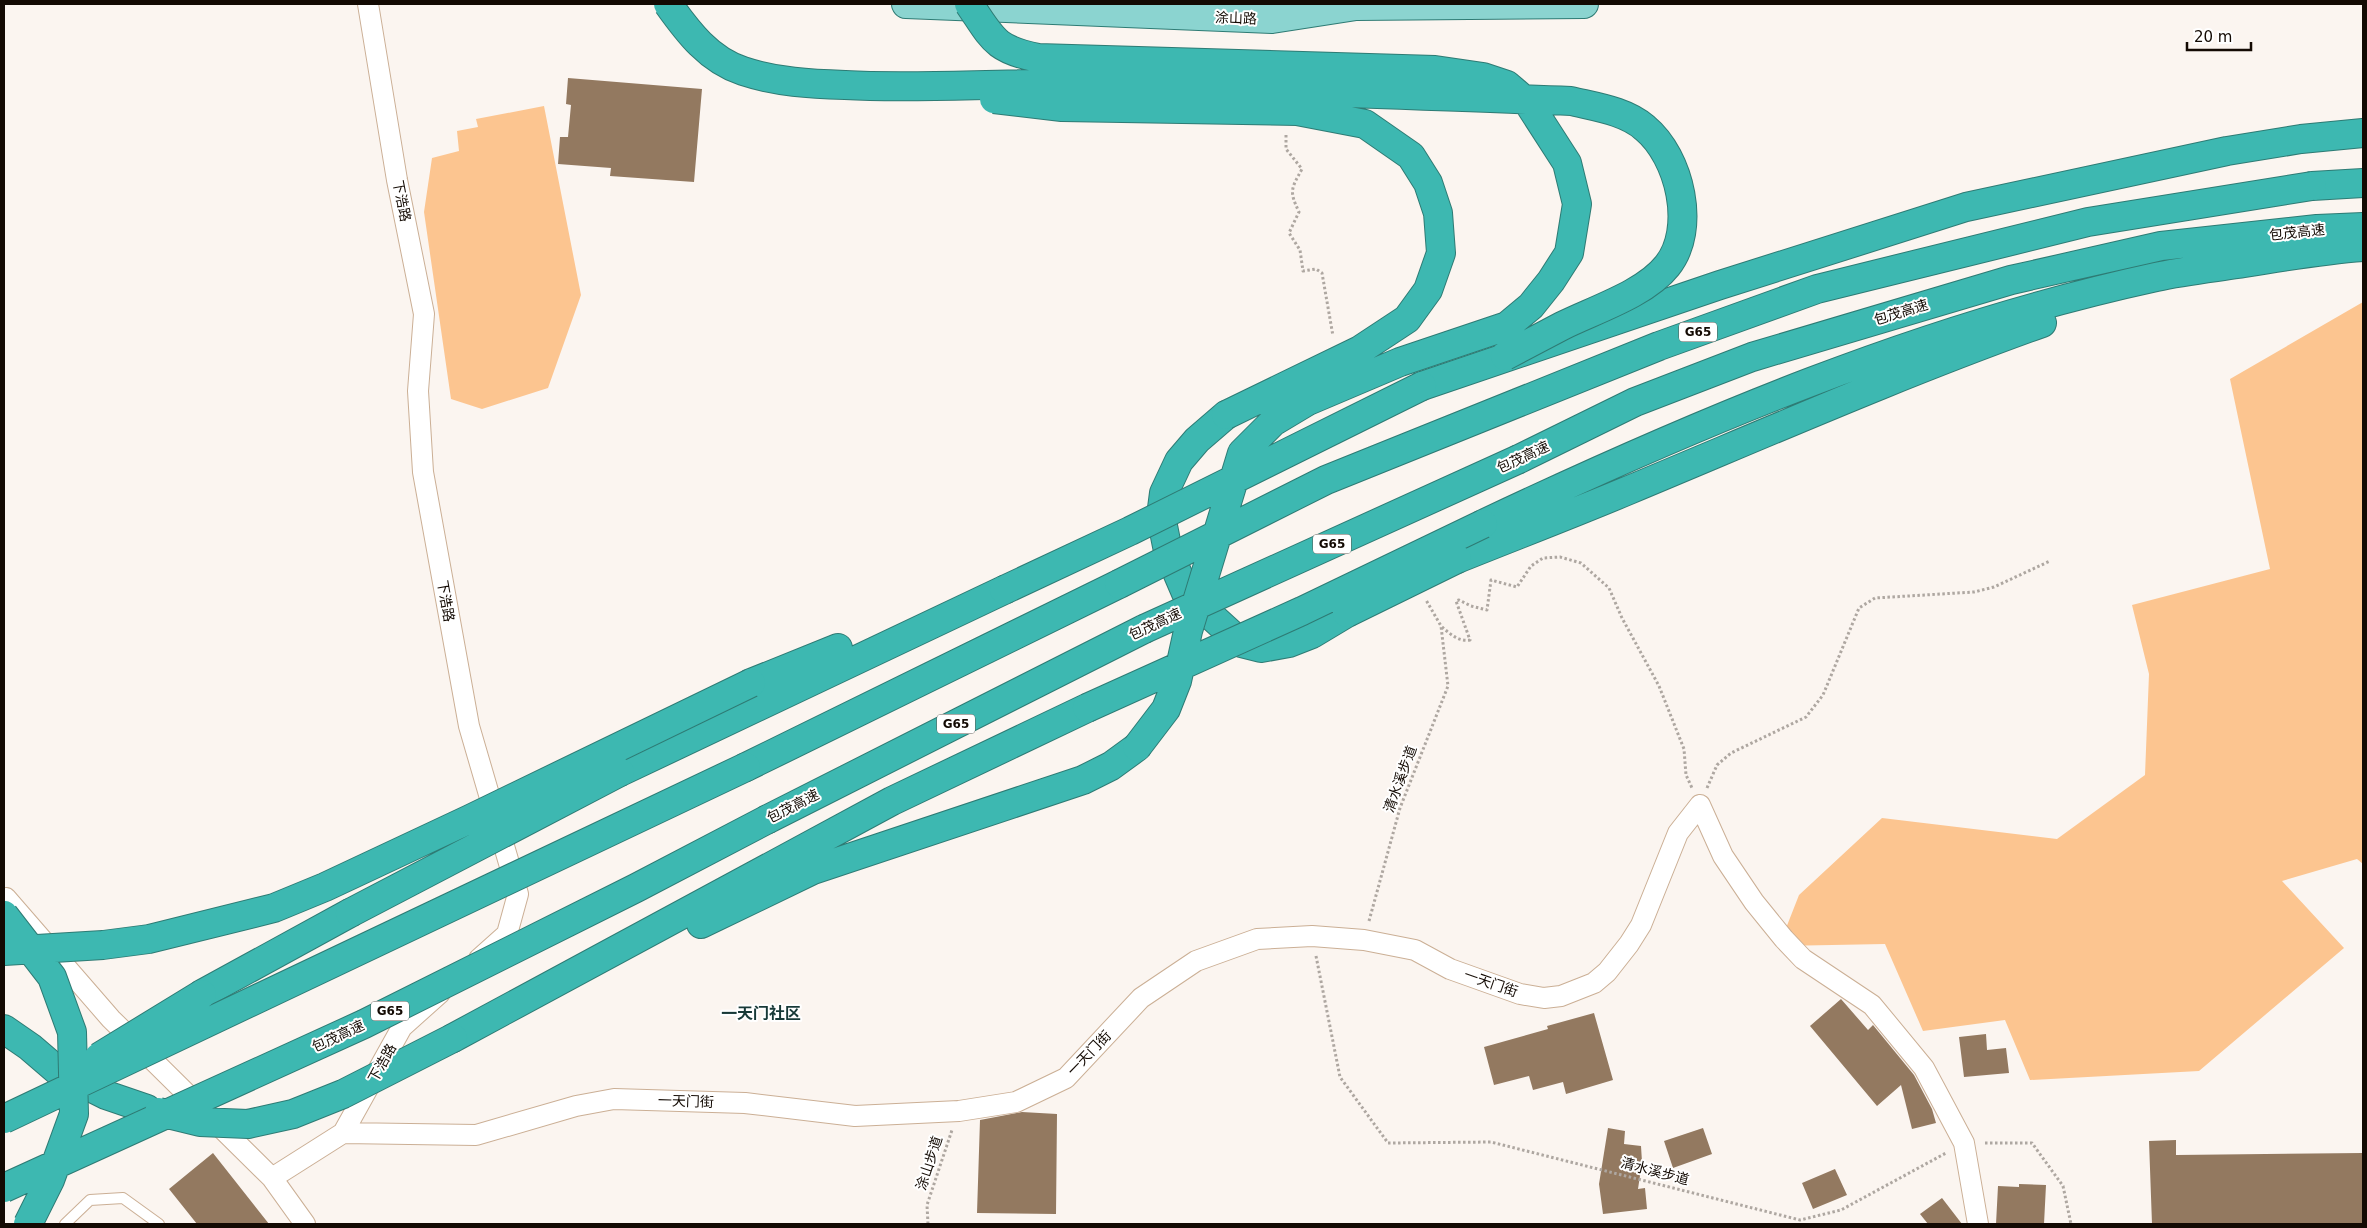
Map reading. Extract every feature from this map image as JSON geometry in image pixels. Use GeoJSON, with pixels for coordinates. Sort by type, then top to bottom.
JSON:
{"type":"FeatureCollection","features":[{"type":"Feature","properties":{"kind":"highway"},"geometry":{"type":"LineString","coordinates":[[668,4],[684,27],[719,61],[742,71],[770,79],[803,83],[891,87],[1063,84],[1571,101],[1616,112],[1645,127],[1661,145],[1674,171],[1680,192],[1683,224],[1676,248],[1667,266],[1642,288],[1505,356]]}},
{"type":"Feature","properties":{"kind":"highway"},"geometry":{"type":"LineString","coordinates":[[804,861],[1083,780],[1111,766],[1137,747],[1166,709],[1177,681],[1188,630],[1242,453],[1273,422],[1308,401],[1400,362],[1507,326],[1531,306],[1570,253],[1577,204],[1567,163],[1530,104],[1507,85],[1483,77],[1435,70],[1038,58],[1012,52],[992,39],[969,4]]}},
{"type":"Feature","properties":{"kind":"highway"},"geometry":{"type":"LineString","coordinates":[[891,87],[1062,107],[1297,111],[1365,124],[1411,156],[1428,183],[1438,213],[1441,253],[1428,290],[1407,319],[1360,350],[1226,415],[1198,440],[1180,461],[1164,493],[1161,516],[1168,551],[1186,592],[1241,643],[1261,648],[1289,644],[1457,559],[1628,491],[1758,434],[1960,352],[2093,305],[2257,261],[2319,240],[2363,248]]}},
{"type":"Feature","properties":{"kind":"highway"},"geometry":{"type":"LineString","coordinates":[[4,951],[103,945],[149,939],[274,908],[325,887],[470,819],[756,693],[881,631],[996,594],[1130,531],[1422,386],[1505,356],[1606,325],[1729,282],[1966,207],[2227,151],[2301,139],[2363,133]]}},
{"type":"Feature","properties":{"kind":"highway","name":"G65"},"geometry":{"type":"LineString","coordinates":[[4,1118],[746,767],[1326,480],[1659,346],[1817,289],[2088,222],[2312,186],[2363,184]]}},
{"type":"Feature","properties":{"kind":"highway","name":"包茂高速"},"geometry":{"type":"LineString","coordinates":[[4,1188],[364,1024],[627,893],[768,819],[1144,629],[1519,459],[1635,402],[1752,357],[2011,280],[2161,246],[2319,240],[2363,227]]}},
{"type":"Feature","properties":{"kind":"highway"},"geometry":{"type":"LineString","coordinates":[[4,1029],[30,1047],[58,1071],[106,1095],[147,1109],[200,1122],[248,1124],[293,1114],[343,1094],[512,1007],[603,972],[804,861],[952,771],[1302,611],[1483,524],[1702,425],[1842,370],[1998,318],[2156,277],[2257,261]]}},
{"type":"Feature","properties":{"kind":"highway"},"geometry":{"type":"LineString","coordinates":[[4,1118],[202,994],[341,917],[620,772],[756,693]]}},
{"type":"Feature","properties":{"kind":"highway"},"geometry":{"type":"LineString","coordinates":[[5,906],[52,978],[72,1032],[74,1114],[50,1180],[28,1224]]}},
{"type":"Feature","properties":{"kind":"main road","name":"涂山路"},"geometry":{"type":"LineString","coordinates":[[906,4],[1272,19],[1348,5],[1584,4]]}},
{"type":"Feature","properties":{"kind":"street","name":"下浩路"},"geometry":{"type":"LineString","coordinates":[[343,1133],[402,1027],[507,934],[518,894],[469,726],[423,472],[418,391],[424,314],[397,180],[368,4]]}},
{"type":"Feature","properties":{"kind":"street","name":"一天门街"},"geometry":{"type":"LineString","coordinates":[[343,1133],[476,1134],[576,1106],[614,1099],[745,1102],[854,1116],[959,1111],[1016,1102],[1066,1078],[1141,998],[1196,961],[1257,939],[1312,936],[1364,940],[1415,950],[1450,969],[1533,997],[1561,996],[1594,983],[1607,972],[1629,944],[1641,925],[1678,833],[1700,805]]}},
{"type":"Feature","properties":{"kind":"street"},"geometry":{"type":"LineString","coordinates":[[1700,805],[1723,856],[1760,910],[1803,959],[1872,1005],[1924,1068],[1964,1143],[1978,1224]]}},
{"type":"Feature","properties":{"kind":"street"},"geometry":{"type":"LineString","coordinates":[[5,906],[111,1019],[272,1178],[305,1224]]}},
{"type":"Feature","properties":{"kind":"street"},"geometry":{"type":"LineString","coordinates":[[272,1178],[343,1133]]}},
{"type":"Feature","properties":{"kind":"lane"},"geometry":{"type":"LineString","coordinates":[[65,1224],[90,1200],[123,1198],[158,1224]]}},
{"type":"Feature","properties":{"kind":"path"},"geometry":{"type":"LineString","coordinates":[[1286,149],[1302,169],[1293,186],[1291,195],[1299,212],[1289,233],[1300,250],[1303,271]]}},
{"type":"Feature","properties":{"kind":"path","name":"清水溪步道"},"geometry":{"type":"LineString","coordinates":[[1364,940],[1400,808],[1448,686],[1441,626],[1454,637],[1466,641],[1470,640],[1456,601],[1459,600],[1470,606],[1487,610],[1491,580],[1517,588],[1531,566],[1542,558],[1560,557],[1581,563],[1608,588],[1655,678],[1684,749],[1686,775],[1700,805]]}},
{"type":"Feature","properties":{"kind":"path"},"geometry":{"type":"LineString","coordinates":[[1700,805],[1717,766],[1731,753],[1806,717],[1823,695],[1860,608],[1875,598],[1889,596],[1974,592],[1994,587],[2050,561]]}},
{"type":"Feature","properties":{"kind":"path","name":"清水溪步道"},"geometry":{"type":"LineString","coordinates":[[1312,936],[1340,1077],[1388,1143],[1491,1142],[1800,1220],[1841,1210],[1964,1143],[2032,1143],[2063,1186],[2071,1224]]}},
{"type":"Feature","properties":{"kind":"path","name":"涂山步道"},"geometry":{"type":"LineString","coordinates":[[928,1224],[927,1206],[959,1111]]}},
{"type":"Feature","properties":{"kind":"shaded area"},"geometry":{"type":"Polygon","coordinates":[[[544,106],[581,295],[548,388],[482,409],[451,399],[424,212],[432,158],[459,151],[457,131],[478,127],[476,119],[544,106]]]}},
{"type":"Feature","properties":{"kind":"shaded area"},"geometry":{"type":"Polygon","coordinates":[[[2363,302],[2363,864],[2357,859],[2282,881],[2344,948],[2199,1071],[2030,1080],[2005,1020],[1923,1031],[1885,944],[1779,946],[1799,895],[1882,818],[2057,839],[2145,775],[2149,674],[2132,605],[2270,569],[2230,379],[2363,302]]]}},
{"type":"Feature","properties":{"kind":"building"},"geometry":{"type":"Polygon","coordinates":[[[568,78],[702,89],[694,182],[610,176],[611,168],[558,164],[560,137],[568,137],[571,105],[566,104],[568,78]]]}},
{"type":"Feature","properties":{"kind":"building"},"geometry":{"type":"Polygon","coordinates":[[[1841,999],[1868,1030],[1873,1025],[1914,1075],[1932,1109],[1936,1123],[1912,1129],[1901,1085],[1877,1106],[1810,1026],[1841,999]]]}},
{"type":"Feature","properties":{"kind":"building"},"geometry":{"type":"Polygon","coordinates":[[[1594,1013],[1613,1080],[1566,1094],[1563,1082],[1533,1090],[1529,1076],[1494,1085],[1484,1047],[1548,1029],[1547,1026],[1594,1013]]]}},
{"type":"Feature","properties":{"kind":"building"},"geometry":{"type":"Polygon","coordinates":[[[1986,1034],[1987,1050],[2006,1048],[2009,1073],[1964,1077],[1959,1037],[1986,1034]]]}},
{"type":"Feature","properties":{"kind":"building"},"geometry":{"type":"Polygon","coordinates":[[[1022,1112],[1057,1114],[1056,1214],[977,1213],[980,1120],[1022,1112]]]}},
{"type":"Feature","properties":{"kind":"building"},"geometry":{"type":"Polygon","coordinates":[[[1608,1128],[1625,1131],[1624,1144],[1641,1146],[1642,1162],[1638,1189],[1645,1188],[1647,1209],[1603,1214],[1599,1184],[1608,1128]]]}},
{"type":"Feature","properties":{"kind":"building"},"geometry":{"type":"Polygon","coordinates":[[[1703,1128],[1712,1154],[1673,1168],[1664,1141],[1703,1128]]]}},
{"type":"Feature","properties":{"kind":"building"},"geometry":{"type":"Polygon","coordinates":[[[2176,1140],[2176,1155],[2363,1153],[2363,1224],[2152,1224],[2149,1141],[2176,1140]]]}},
{"type":"Feature","properties":{"kind":"building"},"geometry":{"type":"Polygon","coordinates":[[[213,1153],[269,1224],[197,1224],[169,1189],[213,1153]]]}},
{"type":"Feature","properties":{"kind":"building"},"geometry":{"type":"Polygon","coordinates":[[[1835,1169],[1847,1195],[1813,1209],[1802,1183],[1835,1169]]]}},
{"type":"Feature","properties":{"kind":"building"},"geometry":{"type":"Polygon","coordinates":[[[2019,1184],[2046,1185],[2044,1224],[1996,1224],[1998,1186],[2019,1187],[2019,1184]]]}},
{"type":"Feature","properties":{"kind":"building"},"geometry":{"type":"Polygon","coordinates":[[[1942,1198],[1962,1224],[1928,1224],[1920,1214],[1942,1198]]]}},
{"type":"Feature","properties":{"kind":"district","name":"一天门社区"},"geometry":{"type":"Point","coordinates":[761,1013]}}]}
